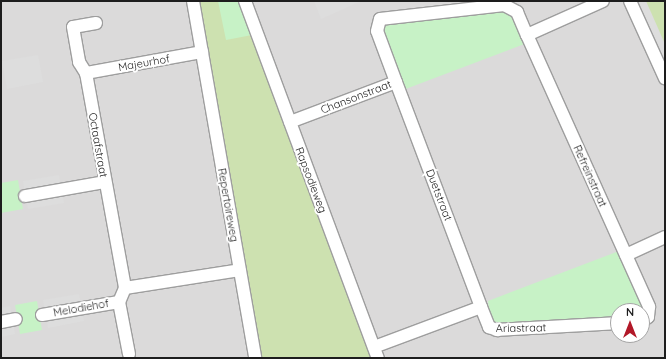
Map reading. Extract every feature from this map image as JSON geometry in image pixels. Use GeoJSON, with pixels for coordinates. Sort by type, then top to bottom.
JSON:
{"type":"FeatureCollection","features":[{"type":"Feature","properties":{"kind":"street","name":"Repertoireweg"},"geometry":{"type":"LineString","coordinates":[[193,1],[255,358]]}},
{"type":"Feature","properties":{"kind":"street","name":"Rapsodieweg"},"geometry":{"type":"LineString","coordinates":[[245,1],[376,352]]}},
{"type":"Feature","properties":{"kind":"street"},"geometry":{"type":"LineString","coordinates":[[527,35],[603,1]]}},
{"type":"Feature","properties":{"kind":"street"},"geometry":{"type":"LineString","coordinates":[[630,1],[665,78]]}},
{"type":"Feature","properties":{"kind":"street","name":"Chansonstraat"},"geometry":{"type":"LineString","coordinates":[[290,122],[396,82],[377,31],[380,19],[509,6],[517,12],[527,35]]}},
{"type":"Feature","properties":{"kind":"street","name":"Octaafstraat"},"geometry":{"type":"LineString","coordinates":[[96,23],[73,27],[79,62],[86,73],[104,182],[125,288]]}},
{"type":"Feature","properties":{"kind":"street","name":"Refreinstraat"},"geometry":{"type":"LineString","coordinates":[[527,35],[647,303]]}},
{"type":"Feature","properties":{"kind":"street","name":"Majeurhof"},"geometry":{"type":"LineString","coordinates":[[86,73],[202,52]]}},
{"type":"Feature","properties":{"kind":"street","name":"Duetstraat"},"geometry":{"type":"LineString","coordinates":[[396,82],[481,307]]}},
{"type":"Feature","properties":{"kind":"street"},"geometry":{"type":"LineString","coordinates":[[25,196],[104,182]]}},
{"type":"Feature","properties":{"kind":"street"},"geometry":{"type":"LineString","coordinates":[[626,255],[665,237]]}},
{"type":"Feature","properties":{"kind":"street"},"geometry":{"type":"LineString","coordinates":[[129,354],[119,302],[125,288],[240,270]]}},
{"type":"Feature","properties":{"kind":"street","name":"Melodiehof"},"geometry":{"type":"LineString","coordinates":[[42,315],[119,302]]}},
{"type":"Feature","properties":{"kind":"street"},"geometry":{"type":"LineString","coordinates":[[376,352],[481,307]]}},
{"type":"Feature","properties":{"kind":"street","name":"Ariastraat"},"geometry":{"type":"LineString","coordinates":[[481,307],[489,327],[497,330],[610,323]]}},
{"type":"Feature","properties":{"kind":"street"},"geometry":{"type":"LineString","coordinates":[[1,322],[16,320]]}},
{"type":"Feature","properties":{"kind":"shaded area"},"geometry":{"type":"Polygon","coordinates":[[[1,1],[645,1],[665,45],[665,358],[1,358],[1,1]]]}},
{"type":"Feature","properties":{"kind":"shaded area"},"geometry":{"type":"Polygon","coordinates":[[[314,1],[359,1],[359,2],[321,19],[314,1]]]}},
{"type":"Feature","properties":{"kind":"shaded area"},"geometry":{"type":"Polygon","coordinates":[[[637,1],[646,1],[665,44],[665,63],[637,1]]]}},
{"type":"Feature","properties":{"kind":"shaded area"},"geometry":{"type":"Polygon","coordinates":[[[38,55],[43,82],[7,89],[2,61],[38,55]]]}},
{"type":"Feature","properties":{"kind":"shaded area"},"geometry":{"type":"Polygon","coordinates":[[[59,175],[64,203],[28,209],[23,181],[59,175]]]}},
{"type":"Feature","properties":{"kind":"shaded area"},"geometry":{"type":"Polygon","coordinates":[[[79,294],[84,321],[48,328],[43,300],[79,294]]]}},
{"type":"Feature","properties":{"kind":"shaded area"},"geometry":{"type":"Polygon","coordinates":[[[10,306],[15,334],[1,337],[1,308],[10,306]]]}},
{"type":"Feature","properties":{"kind":"green space"},"geometry":{"type":"Polygon","coordinates":[[[198,1],[239,1],[372,358],[261,358],[198,1]]]}},
{"type":"Feature","properties":{"kind":"green space"},"geometry":{"type":"Polygon","coordinates":[[[218,1],[239,1],[252,35],[226,40],[218,1]]]}},
{"type":"Feature","properties":{"kind":"green space"},"geometry":{"type":"Polygon","coordinates":[[[637,1],[665,1],[665,64],[637,1]]]}},
{"type":"Feature","properties":{"kind":"green space"},"geometry":{"type":"Polygon","coordinates":[[[506,9],[512,13],[527,43],[403,90],[380,30],[382,24],[506,9]]]}},
{"type":"Feature","properties":{"kind":"green space"},"geometry":{"type":"Polygon","coordinates":[[[18,180],[23,209],[1,213],[1,183],[18,180]]]}},
{"type":"Feature","properties":{"kind":"green space"},"geometry":{"type":"Polygon","coordinates":[[[619,251],[643,303],[610,303],[610,318],[496,324],[490,318],[488,301],[619,251]]]}},
{"type":"Feature","properties":{"kind":"green space"},"geometry":{"type":"Polygon","coordinates":[[[37,301],[42,330],[20,334],[15,305],[37,301]]]}}]}
